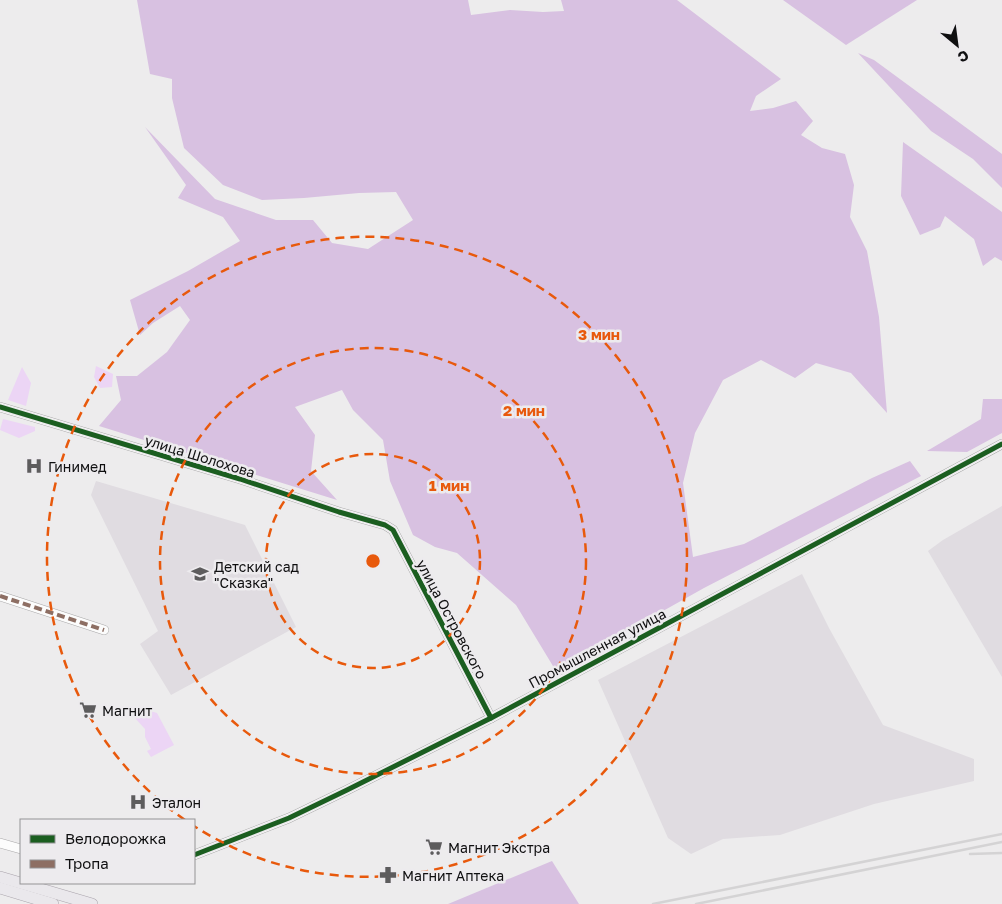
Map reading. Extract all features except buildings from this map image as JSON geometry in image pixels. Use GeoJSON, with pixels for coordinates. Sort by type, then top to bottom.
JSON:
{"type":"FeatureCollection","features":[{"type":"Feature","properties":{"kind":"main road"},"geometry":{"type":"LineString","coordinates":[[0,877],[20,883]]}},
{"type":"Feature","properties":{"kind":"main road"},"geometry":{"type":"LineString","coordinates":[[24,884],[92,904]]}},
{"type":"Feature","properties":{"kind":"main road"},"geometry":{"type":"LineString","coordinates":[[0,888],[53,904]]}},
{"type":"Feature","properties":{"kind":"street","name":"улица Шолохова"},"geometry":{"type":"LineString","coordinates":[[0,407],[240,479],[339,512],[385,525],[393,530]]}},
{"type":"Feature","properties":{"kind":"street","name":"Промышленная улица"},"geometry":{"type":"LineString","coordinates":[[195,855],[289,818],[491,718],[1002,444]]}},
{"type":"Feature","properties":{"kind":"street","name":"улица Островского"},"geometry":{"type":"LineString","coordinates":[[393,530],[491,718]]}},
{"type":"Feature","properties":{"kind":"street"},"geometry":{"type":"LineString","coordinates":[[0,596],[104,630]]}},
{"type":"Feature","properties":{"kind":"street"},"geometry":{"type":"LineString","coordinates":[[0,843],[20,849]]}},
{"type":"Feature","properties":{"kind":"shaded area"},"geometry":{"type":"Polygon","coordinates":[[[137,0],[468,0],[471,15],[510,10],[564,11],[561,0],[677,0],[781,79],[756,96],[750,111],[773,108],[796,101],[813,121],[801,135],[822,148],[845,154],[854,185],[850,217],[867,251],[879,317],[887,413],[851,373],[816,363],[795,378],[761,360],[723,380],[695,433],[683,483],[693,557],[744,544],[872,478],[910,461],[921,476],[704,588],[556,671],[516,605],[457,553],[435,547],[413,535],[390,481],[383,440],[353,410],[342,390],[295,407],[315,435],[311,471],[337,500],[99,426],[121,400],[116,376],[137,376],[167,352],[190,320],[180,306],[153,323],[140,335],[130,300],[188,271],[240,241],[223,217],[178,198],[186,185],[145,127],[215,199],[276,220],[313,220],[332,243],[368,249],[413,220],[396,192],[262,200],[223,185],[184,148],[172,98],[172,79],[150,74],[137,0]]]}},
{"type":"Feature","properties":{"kind":"shaded area"},"geometry":{"type":"Polygon","coordinates":[[[783,0],[917,0],[846,45],[783,0]]]}},
{"type":"Feature","properties":{"kind":"shaded area"},"geometry":{"type":"Polygon","coordinates":[[[858,53],[874,60],[1002,154],[1002,188],[973,159],[931,131],[858,53]]]}},
{"type":"Feature","properties":{"kind":"shaded area"},"geometry":{"type":"Polygon","coordinates":[[[903,142],[1002,212],[1002,261],[995,257],[983,266],[974,239],[945,216],[940,227],[920,235],[901,196],[903,142]]]}},
{"type":"Feature","properties":{"kind":"shaded area"},"geometry":{"type":"Polygon","coordinates":[[[96,366],[113,374],[112,387],[100,388],[94,377],[96,366]]]}},
{"type":"Feature","properties":{"kind":"shaded area"},"geometry":{"type":"Polygon","coordinates":[[[22,367],[31,383],[26,406],[8,400],[22,367]]]}},
{"type":"Feature","properties":{"kind":"shaded area"},"geometry":{"type":"Polygon","coordinates":[[[983,399],[1002,399],[1002,433],[967,452],[927,451],[981,419],[983,399]]]}},
{"type":"Feature","properties":{"kind":"shaded area"},"geometry":{"type":"Polygon","coordinates":[[[3,419],[35,427],[35,431],[19,438],[0,430],[3,419]]]}},
{"type":"Feature","properties":{"kind":"shaded area","name":"Детский сад \"Сказка\""},"geometry":{"type":"Polygon","coordinates":[[[96,481],[245,525],[296,627],[171,695],[140,644],[158,631],[91,495],[96,481]]]}},
{"type":"Feature","properties":{"kind":"shaded area"},"geometry":{"type":"Polygon","coordinates":[[[1002,506],[1002,677],[928,551],[943,540],[1002,506]]]}},
{"type":"Feature","properties":{"kind":"shaded area"},"geometry":{"type":"Polygon","coordinates":[[[802,574],[829,628],[883,725],[974,759],[974,781],[874,804],[780,835],[723,839],[691,854],[668,838],[598,680],[802,574]]]}},
{"type":"Feature","properties":{"kind":"shaded area"},"geometry":{"type":"Polygon","coordinates":[[[144,709],[157,713],[174,745],[151,757],[147,751],[151,749],[145,737],[145,729],[135,718],[144,709]]]}},
{"type":"Feature","properties":{"kind":"shaded area"},"geometry":{"type":"Polygon","coordinates":[[[552,861],[579,904],[448,904],[552,861]]]}},
{"type":"Feature","properties":{"kind":"railway"},"geometry":{"type":"LineString","coordinates":[[653,904],[1002,834]]}},
{"type":"Feature","properties":{"kind":"railway"},"geometry":{"type":"LineString","coordinates":[[696,904],[1002,842]]}},
{"type":"Feature","properties":{"kind":"railway"},"geometry":{"type":"LineString","coordinates":[[970,854],[1002,853]]}},
{"type":"Feature","properties":{"kind":"marked path"},"geometry":{"type":"LineString","coordinates":[[0,596],[104,630]]}},
{"type":"Feature","properties":{"kind":"cycle path"},"geometry":{"type":"LineString","coordinates":[[0,407],[240,479],[339,512],[385,525],[393,530],[491,718]]}},
{"type":"Feature","properties":{"kind":"cycle path"},"geometry":{"type":"LineString","coordinates":[[195,855],[289,818],[491,718],[1002,444]]}},
{"type":"Feature","properties":{"kind":"place","name":"Гинимед"},"geometry":{"type":"Point","coordinates":[34,466]}},
{"type":"Feature","properties":{"kind":"place","name":"Детский сад \"Сказка\""},"geometry":{"type":"Point","coordinates":[200,574]}},
{"type":"Feature","properties":{"kind":"place","name":"Магнит"},"geometry":{"type":"Point","coordinates":[88,710]}},
{"type":"Feature","properties":{"kind":"place","name":"Эталон"},"geometry":{"type":"Point","coordinates":[138,802]}},
{"type":"Feature","properties":{"kind":"place","name":"Магнит Экстра"},"geometry":{"type":"Point","coordinates":[434,847]}},
{"type":"Feature","properties":{"kind":"place","name":"Магнит Аптека"},"geometry":{"type":"Point","coordinates":[388,875]}}]}
